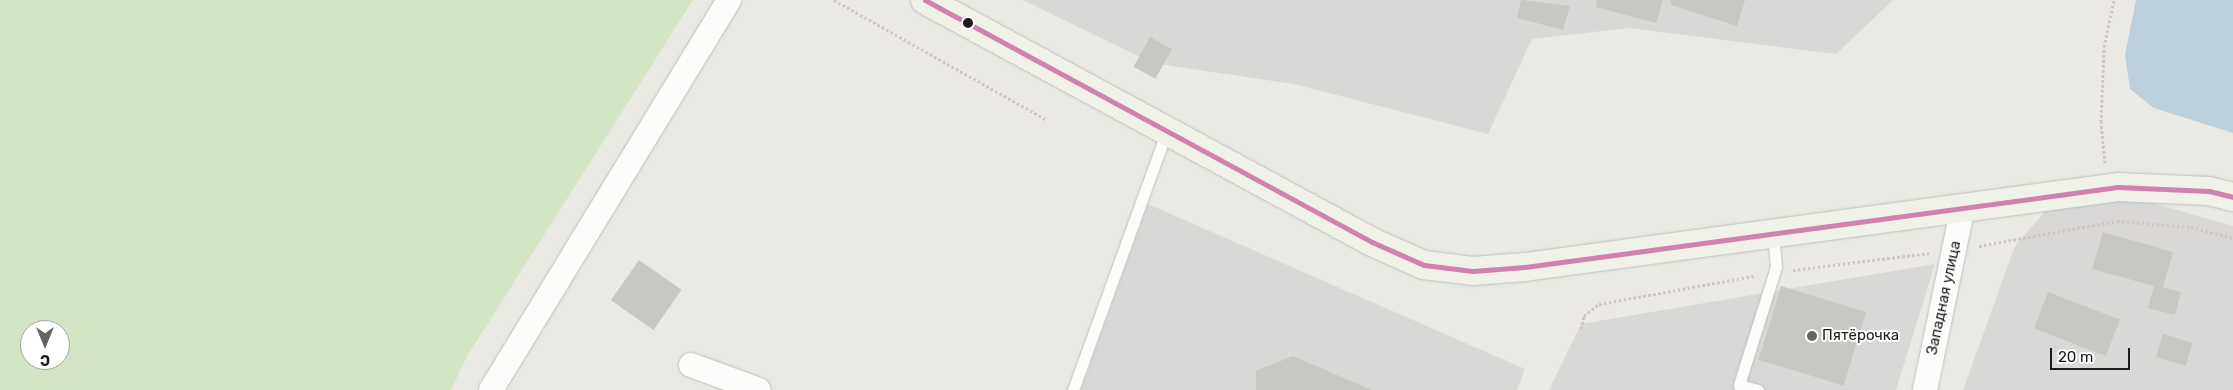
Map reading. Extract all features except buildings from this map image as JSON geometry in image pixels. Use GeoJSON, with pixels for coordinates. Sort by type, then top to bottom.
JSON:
{"type":"FeatureCollection","features":[{"type":"Feature","properties":{"kind":"street"},"geometry":{"type":"LineString","coordinates":[[491,390],[729,0]]}},
{"type":"Feature","properties":{"kind":"street"},"geometry":{"type":"LineString","coordinates":[[925,0],[1372,242],[1424,265],[1473,271],[1525,267],[2118,187],[2209,191],[2233,197]]}},
{"type":"Feature","properties":{"kind":"street","name":"Западная улица"},"geometry":{"type":"LineString","coordinates":[[1925,390],[1963,207]]}},
{"type":"Feature","properties":{"kind":"street"},"geometry":{"type":"LineString","coordinates":[[690,365],[759,390]]}},
{"type":"Feature","properties":{"kind":"lane"},"geometry":{"type":"LineString","coordinates":[[1073,390],[1167,131]]}},
{"type":"Feature","properties":{"kind":"lane"},"geometry":{"type":"LineString","coordinates":[[1758,390],[1739,385],[1774,273],[1773,233]]}},
{"type":"Feature","properties":{"kind":"path"},"geometry":{"type":"LineString","coordinates":[[834,0],[1047,120]]}},
{"type":"Feature","properties":{"kind":"path"},"geometry":{"type":"LineString","coordinates":[[2095,168],[2105,166],[2101,122],[2104,47],[2114,0]]}},
{"type":"Feature","properties":{"kind":"path"},"geometry":{"type":"LineString","coordinates":[[1581,329],[1584,316],[1599,304],[1774,273],[1955,250],[2117,221],[2191,228],[2233,238]]}},
{"type":"Feature","properties":{"kind":"shaded area"},"geometry":{"type":"Polygon","coordinates":[[[1023,0],[1893,0],[1836,54],[1629,28],[1532,39],[1488,134],[1294,84],[1152,63],[1023,0]]]}},
{"type":"Feature","properties":{"kind":"shaded area"},"geometry":{"type":"Polygon","coordinates":[[[2104,189],[2233,226],[2233,390],[1963,390],[2015,246],[2062,192],[2104,189]]]}},
{"type":"Feature","properties":{"kind":"shaded area"},"geometry":{"type":"Polygon","coordinates":[[[1148,204],[1525,369],[1517,390],[1081,390],[1148,204]]]}},
{"type":"Feature","properties":{"kind":"shaded area"},"geometry":{"type":"Polygon","coordinates":[[[1935,264],[1896,390],[1549,390],[1581,324],[1935,264]]]}},
{"type":"Feature","properties":{"kind":"green space"},"geometry":{"type":"Polygon","coordinates":[[[0,0],[693,0],[466,358],[451,390],[0,390],[0,0]]]}},
{"type":"Feature","properties":{"kind":"water"},"geometry":{"type":"Polygon","coordinates":[[[2136,0],[2233,0],[2233,133],[2154,108],[2130,89],[2125,55],[2136,0]]]}},
{"type":"Feature","properties":{"kind":"transit line"},"geometry":{"type":"LineString","coordinates":[[925,0],[1372,242],[1424,265],[1473,271],[1525,267],[2118,187],[2209,191],[2233,197]]}},
{"type":"Feature","properties":{"kind":"place","name":"Пятёрочка"},"geometry":{"type":"Point","coordinates":[1812,336]}}]}
